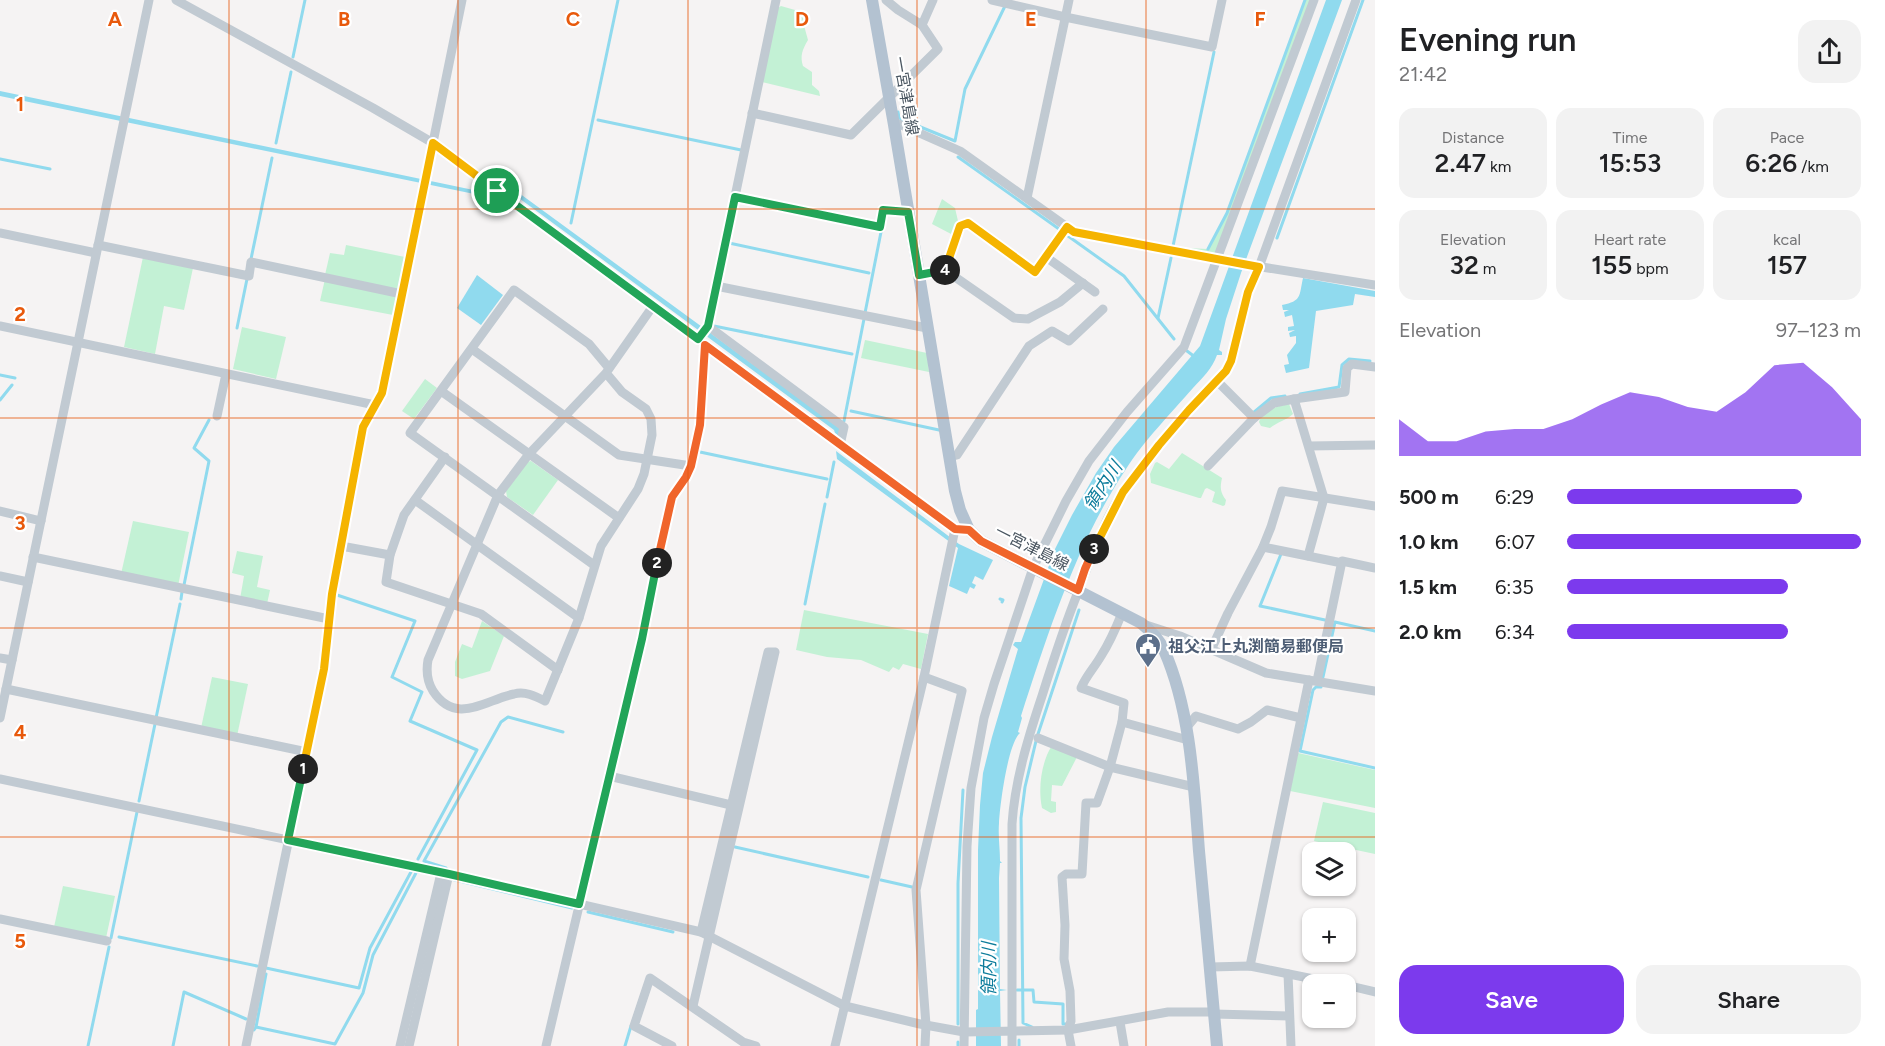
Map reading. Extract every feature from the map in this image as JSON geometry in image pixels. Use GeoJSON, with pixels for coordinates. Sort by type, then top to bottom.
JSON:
{"type":"FeatureCollection","features":[{"type":"Feature","properties":{"kind":"main road","name":"一宮津島線"},"geometry":{"type":"LineString","coordinates":[[872,0],[949,457],[960,510],[969,530],[981,541],[1141,623],[1152,631],[1164,651],[1175,682],[1187,734],[1194,787],[1217,1046]]}},
{"type":"Feature","properties":{"kind":"street"},"geometry":{"type":"LineString","coordinates":[[0,718],[148,0]]}},
{"type":"Feature","properties":{"kind":"street"},"geometry":{"type":"LineString","coordinates":[[176,0],[433,143],[652,306],[703,335],[844,427],[840,445]]}},
{"type":"Feature","properties":{"kind":"street"},"geometry":{"type":"LineString","coordinates":[[246,1046],[324,669],[329,619],[363,427],[382,393],[462,0]]}},
{"type":"Feature","properties":{"kind":"street"},"geometry":{"type":"LineString","coordinates":[[546,1046],[642,639],[672,497],[691,466],[700,425],[703,335],[716,286],[776,0]]}},
{"type":"Feature","properties":{"kind":"street"},"geometry":{"type":"LineString","coordinates":[[752,113],[851,135],[938,49],[922,25],[886,0]]}},
{"type":"Feature","properties":{"kind":"street"},"geometry":{"type":"LineString","coordinates":[[922,25],[933,0]]}},
{"type":"Feature","properties":{"kind":"street"},"geometry":{"type":"LineString","coordinates":[[992,0],[1212,47],[1222,0]]}},
{"type":"Feature","properties":{"kind":"street"},"geometry":{"type":"LineString","coordinates":[[1027,198],[1069,0]]}},
{"type":"Feature","properties":{"kind":"street"},"geometry":{"type":"LineString","coordinates":[[964,1046],[967,846],[971,788],[984,718],[994,684],[1034,569],[1066,501],[1089,461],[1148,386],[1184,347],[1314,0]]}},
{"type":"Feature","properties":{"kind":"street"},"geometry":{"type":"LineString","coordinates":[[1012,1046],[1010,1032],[1014,801],[1030,732],[1065,623],[1085,569],[1123,492],[1159,445],[1226,371],[1231,361],[1248,292],[1257,266],[1356,0]]}},
{"type":"Feature","properties":{"kind":"street"},"geometry":{"type":"LineString","coordinates":[[894,126],[899,124],[960,151],[1074,232],[1218,260],[1375,285]]}},
{"type":"Feature","properties":{"kind":"street"},"geometry":{"type":"LineString","coordinates":[[735,197],[880,227],[883,210],[908,212]]}},
{"type":"Feature","properties":{"kind":"street"},"geometry":{"type":"LineString","coordinates":[[945,270],[960,226],[968,223],[1035,272],[1067,227]]}},
{"type":"Feature","properties":{"kind":"street"},"geometry":{"type":"LineString","coordinates":[[0,233],[249,276],[252,262],[402,294]]}},
{"type":"Feature","properties":{"kind":"street"},"geometry":{"type":"LineString","coordinates":[[1046,256],[1095,292]]}},
{"type":"Feature","properties":{"kind":"street"},"geometry":{"type":"LineString","coordinates":[[919,275],[945,270],[1014,318],[1028,318],[1060,302],[1083,283]]}},
{"type":"Feature","properties":{"kind":"street"},"geometry":{"type":"LineString","coordinates":[[716,286],[927,328]]}},
{"type":"Feature","properties":{"kind":"street"},"geometry":{"type":"LineString","coordinates":[[594,565],[498,495],[410,433],[514,290],[590,344],[607,370],[622,392],[646,410],[651,419],[652,435],[638,489],[601,546],[579,618],[545,701],[532,695],[514,693],[476,708],[454,708],[436,695],[428,683],[426,669],[428,660],[498,495],[529,454],[607,370],[652,306]]}},
{"type":"Feature","properties":{"kind":"street"},"geometry":{"type":"LineString","coordinates":[[949,457],[957,455],[1029,346],[1052,331],[1069,341],[1104,309]]}},
{"type":"Feature","properties":{"kind":"street"},"geometry":{"type":"LineString","coordinates":[[0,326],[375,405]]}},
{"type":"Feature","properties":{"kind":"street"},"geometry":{"type":"LineString","coordinates":[[703,335],[953,537]]}},
{"type":"Feature","properties":{"kind":"street"},"geometry":{"type":"LineString","coordinates":[[472,349],[619,455],[691,466]]}},
{"type":"Feature","properties":{"kind":"street"},"geometry":{"type":"LineString","coordinates":[[1208,466],[1254,418],[1274,403],[1345,392],[1347,368],[1352,364],[1375,367]]}},
{"type":"Feature","properties":{"kind":"street"},"geometry":{"type":"LineString","coordinates":[[217,416],[226,374]]}},
{"type":"Feature","properties":{"kind":"street"},"geometry":{"type":"LineString","coordinates":[[1217,381],[1254,418]]}},
{"type":"Feature","properties":{"kind":"street"},"geometry":{"type":"LineString","coordinates":[[441,391],[618,518]]}},
{"type":"Feature","properties":{"kind":"street"},"geometry":{"type":"LineString","coordinates":[[1294,399],[1324,498],[1308,556]]}},
{"type":"Feature","properties":{"kind":"street"},"geometry":{"type":"LineString","coordinates":[[1309,446],[1375,445]]}},
{"type":"Feature","properties":{"kind":"street"},"geometry":{"type":"LineString","coordinates":[[445,457],[404,515],[390,555],[386,582],[481,614],[558,670]]}},
{"type":"Feature","properties":{"kind":"street"},"geometry":{"type":"LineString","coordinates":[[1211,650],[1263,547],[1282,491],[1375,506]]}},
{"type":"Feature","properties":{"kind":"street"},"geometry":{"type":"LineString","coordinates":[[414,500],[579,618]]}},
{"type":"Feature","properties":{"kind":"street"},"geometry":{"type":"LineString","coordinates":[[0,511],[41,521]]}},
{"type":"Feature","properties":{"kind":"street"},"geometry":{"type":"LineString","coordinates":[[953,537],[969,530]]}},
{"type":"Feature","properties":{"kind":"street"},"geometry":{"type":"LineString","coordinates":[[835,1046],[924,676],[953,537]]}},
{"type":"Feature","properties":{"kind":"street"},"geometry":{"type":"LineString","coordinates":[[341,546],[390,555]]}},
{"type":"Feature","properties":{"kind":"street"},"geometry":{"type":"LineString","coordinates":[[1263,547],[1342,563],[1342,561],[1375,567]]}},
{"type":"Feature","properties":{"kind":"street"},"geometry":{"type":"LineString","coordinates":[[33,557],[329,619]]}},
{"type":"Feature","properties":{"kind":"street"},"geometry":{"type":"LineString","coordinates":[[1250,966],[1301,718],[1313,681],[1342,563]]}},
{"type":"Feature","properties":{"kind":"street"},"geometry":{"type":"LineString","coordinates":[[0,576],[28,582]]}},
{"type":"Feature","properties":{"kind":"street"},"geometry":{"type":"LineString","coordinates":[[1071,1046],[1068,1030],[1071,1021],[1070,991],[1064,959],[1065,925],[1062,877],[1066,874],[1082,874],[1086,803],[1097,803],[1110,767],[1122,722],[1124,704],[1081,688],[1086,676],[1099,660],[1109,642],[1122,613]]}},
{"type":"Feature","properties":{"kind":"street"},"geometry":{"type":"LineString","coordinates":[[1141,623],[1180,636],[1266,673],[1375,691]]}},
{"type":"Feature","properties":{"kind":"street"},"geometry":{"type":"LineString","coordinates":[[693,1006],[705,934],[732,805],[768,652],[775,652],[705,934]]}},
{"type":"Feature","properties":{"kind":"street"},"geometry":{"type":"LineString","coordinates":[[0,658],[12,660]]}},
{"type":"Feature","properties":{"kind":"street"},"geometry":{"type":"LineString","coordinates":[[924,676],[962,691],[916,890],[925,1046]]}},
{"type":"Feature","properties":{"kind":"street"},"geometry":{"type":"LineString","coordinates":[[6,689],[306,752]]}},
{"type":"Feature","properties":{"kind":"street"},"geometry":{"type":"LineString","coordinates":[[1122,722],[1187,734],[1196,716],[1238,729],[1267,710],[1301,718]]}},
{"type":"Feature","properties":{"kind":"street"},"geometry":{"type":"LineString","coordinates":[[1038,738],[1110,767],[1194,787]]}},
{"type":"Feature","properties":{"kind":"street"},"geometry":{"type":"LineString","coordinates":[[609,776],[732,805]]}},
{"type":"Feature","properties":{"kind":"street"},"geometry":{"type":"LineString","coordinates":[[0,779],[445,873],[705,934],[845,1006],[923,1025],[965,1032],[1010,1032],[1068,1030],[1168,1012],[1289,1016]]}},
{"type":"Feature","properties":{"kind":"street"},"geometry":{"type":"LineString","coordinates":[[400,1046],[445,873]]}},
{"type":"Feature","properties":{"kind":"street"},"geometry":{"type":"LineString","coordinates":[[409,1046],[445,873]]}},
{"type":"Feature","properties":{"kind":"street"},"geometry":{"type":"LineString","coordinates":[[0,919],[107,941]]}},
{"type":"Feature","properties":{"kind":"street"},"geometry":{"type":"LineString","coordinates":[[1210,967],[1250,966],[1302,977]]}},
{"type":"Feature","properties":{"kind":"street"},"geometry":{"type":"LineString","coordinates":[[1288,974],[1292,1046]]}},
{"type":"Feature","properties":{"kind":"street"},"geometry":{"type":"LineString","coordinates":[[672,1046],[634,1026],[650,978],[742,1042],[756,1046]]}},
{"type":"Feature","properties":{"kind":"street"},"geometry":{"type":"LineString","coordinates":[[1356,988],[1375,992]]}},
{"type":"Feature","properties":{"kind":"street"},"geometry":{"type":"LineString","coordinates":[[1120,1022],[1124,1046]]}},
{"type":"Feature","properties":{"kind":"street"},"geometry":{"type":"LineString","coordinates":[[919,1046],[923,1025]]}},
{"type":"Feature","properties":{"kind":"green space"},"geometry":{"type":"Polygon","coordinates":[[[1306,0],[1311,0],[1217,251],[1213,255],[1184,251],[1186,248],[1208,249],[1227,213],[1306,0]]]}},
{"type":"Feature","properties":{"kind":"green space"},"geometry":{"type":"Polygon","coordinates":[[[781,6],[809,14],[803,22],[808,40],[802,53],[802,62],[803,66],[812,72],[812,85],[819,91],[820,96],[762,82],[778,8],[781,6]]]}},
{"type":"Feature","properties":{"kind":"green space"},"geometry":{"type":"Polygon","coordinates":[[[942,199],[955,208],[958,221],[953,235],[932,224],[942,199]]]}},
{"type":"Feature","properties":{"kind":"green space"},"geometry":{"type":"Polygon","coordinates":[[[346,245],[405,257],[398,288],[396,290],[325,275],[330,253],[344,255],[346,245]]]}},
{"type":"Feature","properties":{"kind":"green space"},"geometry":{"type":"Polygon","coordinates":[[[143,257],[193,268],[184,310],[164,306],[155,354],[124,347],[143,257]]]}},
{"type":"Feature","properties":{"kind":"green space"},"geometry":{"type":"Polygon","coordinates":[[[325,279],[397,297],[393,315],[320,301],[325,279]]]}},
{"type":"Feature","properties":{"kind":"green space"},"geometry":{"type":"Polygon","coordinates":[[[242,327],[286,337],[276,379],[233,369],[242,327]]]}},
{"type":"Feature","properties":{"kind":"green space"},"geometry":{"type":"Polygon","coordinates":[[[865,340],[927,353],[929,372],[861,358],[865,340]]]}},
{"type":"Feature","properties":{"kind":"green space"},"geometry":{"type":"Polygon","coordinates":[[[425,379],[437,388],[414,419],[402,411],[425,379]]]}},
{"type":"Feature","properties":{"kind":"green space"},"geometry":{"type":"Polygon","coordinates":[[[1289,404],[1293,414],[1291,416],[1270,428],[1261,426],[1259,422],[1267,412],[1275,407],[1289,404]]]}},
{"type":"Feature","properties":{"kind":"green space"},"geometry":{"type":"Polygon","coordinates":[[[1182,453],[1222,478],[1221,489],[1226,500],[1225,505],[1212,502],[1215,492],[1207,488],[1199,498],[1151,483],[1150,474],[1155,463],[1169,469],[1182,453]]]}},
{"type":"Feature","properties":{"kind":"green space"},"geometry":{"type":"Polygon","coordinates":[[[531,461],[558,480],[533,515],[507,497],[506,491],[527,462],[531,461]]]}},
{"type":"Feature","properties":{"kind":"green space"},"geometry":{"type":"Polygon","coordinates":[[[133,521],[189,532],[178,586],[121,574],[133,521]]]}},
{"type":"Feature","properties":{"kind":"green space"},"geometry":{"type":"Polygon","coordinates":[[[237,551],[263,556],[257,587],[270,590],[267,604],[240,599],[244,576],[232,573],[237,551]]]}},
{"type":"Feature","properties":{"kind":"green space"},"geometry":{"type":"Polygon","coordinates":[[[804,610],[928,634],[921,669],[903,664],[899,670],[893,667],[889,672],[861,660],[827,657],[796,650],[804,610]]]}},
{"type":"Feature","properties":{"kind":"green space"},"geometry":{"type":"Polygon","coordinates":[[[482,621],[504,636],[490,671],[462,679],[455,676],[455,662],[462,644],[472,648],[482,621]]]}},
{"type":"Feature","properties":{"kind":"green space"},"geometry":{"type":"Polygon","coordinates":[[[212,677],[248,684],[237,736],[201,728],[212,677]]]}},
{"type":"Feature","properties":{"kind":"green space"},"geometry":{"type":"Polygon","coordinates":[[[1051,747],[1077,757],[1062,786],[1052,785],[1051,801],[1056,802],[1056,812],[1051,813],[1042,808],[1040,793],[1041,777],[1051,747]]]}},
{"type":"Feature","properties":{"kind":"green space"},"geometry":{"type":"Polygon","coordinates":[[[1298,753],[1375,770],[1375,808],[1290,791],[1298,753]]]}},
{"type":"Feature","properties":{"kind":"green space"},"geometry":{"type":"Polygon","coordinates":[[[1323,802],[1375,813],[1375,854],[1356,850],[1356,842],[1314,841],[1323,802]]]}},
{"type":"Feature","properties":{"kind":"green space"},"geometry":{"type":"Polygon","coordinates":[[[63,886],[115,896],[106,938],[54,927],[63,886]]]}},
{"type":"Feature","properties":{"kind":"water","name":"領内川"},"geometry":{"type":"Polygon","coordinates":[[[1326,0],[1342,0],[1241,273],[1226,319],[1219,350],[1222,355],[1217,355],[1207,373],[1141,448],[1108,498],[1078,558],[1042,652],[1021,716],[1018,732],[1020,733],[1008,761],[1000,814],[999,838],[1002,863],[1000,863],[999,878],[1000,989],[1007,990],[1000,991],[1001,1046],[976,1046],[980,805],[983,773],[1018,649],[1013,645],[1015,642],[1021,642],[1055,549],[1096,473],[1114,447],[1200,346],[1326,0]]]}},
{"type":"Feature","properties":{"kind":"water"},"geometry":{"type":"Polygon","coordinates":[[[0,91],[483,192],[504,182],[839,427],[840,437],[834,430],[504,187],[484,196],[0,96],[0,91]]]}},
{"type":"Feature","properties":{"kind":"water"},"geometry":{"type":"Polygon","coordinates":[[[477,275],[503,295],[481,325],[457,308],[477,275]]]}},
{"type":"Feature","properties":{"kind":"water"},"geometry":{"type":"Polygon","coordinates":[[[1303,278],[1375,291],[1375,297],[1355,294],[1353,305],[1316,311],[1309,368],[1286,373],[1284,365],[1289,364],[1287,355],[1296,343],[1296,336],[1290,337],[1289,333],[1295,330],[1288,331],[1288,327],[1294,326],[1292,315],[1285,317],[1284,312],[1289,310],[1283,310],[1282,305],[1293,302],[1298,297],[1303,278]]]}},
{"type":"Feature","properties":{"kind":"water"},"geometry":{"type":"Polygon","coordinates":[[[836,451],[959,544],[993,560],[983,580],[975,576],[972,583],[976,585],[974,589],[970,587],[967,594],[949,586],[958,548],[837,459],[836,451]]]}},
{"type":"Feature","properties":{"kind":"waterway"},"geometry":{"type":"LineString","coordinates":[[293,57],[305,0]]}},
{"type":"Feature","properties":{"kind":"waterway"},"geometry":{"type":"LineString","coordinates":[[571,223],[618,0]]}},
{"type":"Feature","properties":{"kind":"waterway"},"geometry":{"type":"LineString","coordinates":[[1208,249],[1227,213],[1305,0]]}},
{"type":"Feature","properties":{"kind":"waterway"},"geometry":{"type":"LineString","coordinates":[[1277,238],[1363,0]]}},
{"type":"Feature","properties":{"kind":"waterway"},"geometry":{"type":"LineString","coordinates":[[918,126],[955,141],[965,89],[1005,6]]}},
{"type":"Feature","properties":{"kind":"waterway"},"geometry":{"type":"LineString","coordinates":[[1173,246],[1214,52]]}},
{"type":"Feature","properties":{"kind":"waterway"},"geometry":{"type":"LineString","coordinates":[[276,143],[291,72]]}},
{"type":"Feature","properties":{"kind":"waterway"},"geometry":{"type":"LineString","coordinates":[[898,112],[899,118],[912,124]]}},
{"type":"Feature","properties":{"kind":"waterway"},"geometry":{"type":"LineString","coordinates":[[598,120],[741,150]]}},
{"type":"Feature","properties":{"kind":"waterway"},"geometry":{"type":"LineString","coordinates":[[958,157],[1059,229]]}},
{"type":"Feature","properties":{"kind":"waterway"},"geometry":{"type":"LineString","coordinates":[[251,259],[272,158]]}},
{"type":"Feature","properties":{"kind":"waterway"},"geometry":{"type":"LineString","coordinates":[[0,159],[50,169]]}},
{"type":"Feature","properties":{"kind":"waterway"},"geometry":{"type":"LineString","coordinates":[[865,313],[882,227]]}},
{"type":"Feature","properties":{"kind":"waterway"},"geometry":{"type":"LineString","coordinates":[[1068,236],[1124,276],[1174,339]]}},
{"type":"Feature","properties":{"kind":"waterway"},"geometry":{"type":"LineString","coordinates":[[729,243],[869,273]]}},
{"type":"Feature","properties":{"kind":"waterway"},"geometry":{"type":"LineString","coordinates":[[1158,318],[1171,258]]}},
{"type":"Feature","properties":{"kind":"waterway"},"geometry":{"type":"LineString","coordinates":[[237,328],[247,279]]}},
{"type":"Feature","properties":{"kind":"waterway"},"geometry":{"type":"LineString","coordinates":[[844,421],[864,319]]}},
{"type":"Feature","properties":{"kind":"waterway"},"geometry":{"type":"LineString","coordinates":[[714,326],[852,354]]}},
{"type":"Feature","properties":{"kind":"waterway"},"geometry":{"type":"LineString","coordinates":[[1187,351],[1195,357]]}},
{"type":"Feature","properties":{"kind":"waterway"},"geometry":{"type":"LineString","coordinates":[[1300,394],[1339,387],[1342,365],[1349,359],[1370,361]]}},
{"type":"Feature","properties":{"kind":"waterway"},"geometry":{"type":"LineString","coordinates":[[0,375],[15,378]]}},
{"type":"Feature","properties":{"kind":"waterway"},"geometry":{"type":"LineString","coordinates":[[0,400],[12,385]]}},
{"type":"Feature","properties":{"kind":"waterway"},"geometry":{"type":"LineString","coordinates":[[1253,413],[1271,398],[1285,396]]}},
{"type":"Feature","properties":{"kind":"waterway"},"geometry":{"type":"LineString","coordinates":[[851,411],[939,430]]}},
{"type":"Feature","properties":{"kind":"waterway"},"geometry":{"type":"LineString","coordinates":[[184,585],[209,461],[194,448],[209,420]]}},
{"type":"Feature","properties":{"kind":"waterway"},"geometry":{"type":"LineString","coordinates":[[700,452],[827,479]]}},
{"type":"Feature","properties":{"kind":"waterway"},"geometry":{"type":"LineString","coordinates":[[827,497],[834,462]]}},
{"type":"Feature","properties":{"kind":"waterway"},"geometry":{"type":"LineString","coordinates":[[805,604],[825,504]]}},
{"type":"Feature","properties":{"kind":"waterway"},"geometry":{"type":"LineString","coordinates":[[1281,554],[1260,606],[1325,620]]}},
{"type":"Feature","properties":{"kind":"waterway"},"geometry":{"type":"LineString","coordinates":[[181,599],[182,592]]}},
{"type":"Feature","properties":{"kind":"waterway"},"geometry":{"type":"LineString","coordinates":[[337,595],[415,621],[392,677],[422,692],[410,721],[477,750],[418,859]]}},
{"type":"Feature","properties":{"kind":"waterway"},"geometry":{"type":"LineString","coordinates":[[1000,599],[1003,600],[1002,602]]}},
{"type":"Feature","properties":{"kind":"waterway"},"geometry":{"type":"LineString","coordinates":[[156,718],[180,604]]}},
{"type":"Feature","properties":{"kind":"waterway"},"geometry":{"type":"LineString","coordinates":[[1038,734],[1079,610]]}},
{"type":"Feature","properties":{"kind":"waterway"},"geometry":{"type":"LineString","coordinates":[[1323,677],[1335,622],[1375,631]]}},
{"type":"Feature","properties":{"kind":"waterway"},"geometry":{"type":"LineString","coordinates":[[1321,687],[1313,690],[1300,751],[1375,768]]}},
{"type":"Feature","properties":{"kind":"waterway"},"geometry":{"type":"LineString","coordinates":[[446,868],[424,861],[501,722],[508,717],[563,732]]}},
{"type":"Feature","properties":{"kind":"waterway"},"geometry":{"type":"LineString","coordinates":[[139,801],[155,724]]}},
{"type":"Feature","properties":{"kind":"waterway"},"geometry":{"type":"LineString","coordinates":[[1032,1027],[1023,1023],[1021,818],[1025,787],[1036,741]]}},
{"type":"Feature","properties":{"kind":"waterway"},"geometry":{"type":"LineString","coordinates":[[958,1024],[958,883],[963,790]]}},
{"type":"Feature","properties":{"kind":"waterway"},"geometry":{"type":"LineString","coordinates":[[111,938],[137,812]]}},
{"type":"Feature","properties":{"kind":"waterway"},"geometry":{"type":"LineString","coordinates":[[735,847],[868,877]]}},
{"type":"Feature","properties":{"kind":"waterway"},"geometry":{"type":"LineString","coordinates":[[266,968],[359,988],[370,948],[412,870]]}},
{"type":"Feature","properties":{"kind":"waterway"},"geometry":{"type":"LineString","coordinates":[[254,1030],[256,1027],[335,1044],[363,993],[373,955],[417,871],[419,872]]}},
{"type":"Feature","properties":{"kind":"waterway"},"geometry":{"type":"LineString","coordinates":[[451,879],[572,908]]}},
{"type":"Feature","properties":{"kind":"waterway"},"geometry":{"type":"LineString","coordinates":[[881,880],[912,887]]}},
{"type":"Feature","properties":{"kind":"waterway"},"geometry":{"type":"LineString","coordinates":[[588,912],[673,932]]}},
{"type":"Feature","properties":{"kind":"waterway"},"geometry":{"type":"LineString","coordinates":[[119,937],[257,966]]}},
{"type":"Feature","properties":{"kind":"waterway"},"geometry":{"type":"LineString","coordinates":[[88,1046],[109,947]]}},
{"type":"Feature","properties":{"kind":"waterway"},"geometry":{"type":"LineString","coordinates":[[256,1027],[266,974]]}},
{"type":"Feature","properties":{"kind":"waterway"},"geometry":{"type":"LineString","coordinates":[[1017,990],[1033,990],[1034,1002],[1063,1004],[1063,1024],[1067,1024]]}},
{"type":"Feature","properties":{"kind":"waterway"},"geometry":{"type":"LineString","coordinates":[[173,1046],[184,992],[246,1019]]}},
{"type":"Feature","properties":{"kind":"waterway"},"geometry":{"type":"LineString","coordinates":[[625,1046],[631,1026]]}},
{"type":"Feature","properties":{"kind":"waterway"},"geometry":{"type":"LineString","coordinates":[[1019,1040],[1019,1046]]}},
{"type":"Feature","properties":{"kind":"place","name":"祖父江上丸渕簡易郵便局"},"geometry":{"type":"Point","coordinates":[1148,669]}},
{"type":"Feature","properties":{"kind":"route"},"geometry":{"type":"LineString","coordinates":[[433,143],[497,191],[698,339],[708,326],[735,197],[880,227],[883,210],[908,212],[919,275],[945,270],[960,226],[968,223],[1035,272],[1067,227],[1074,232],[1259,267],[1248,292],[1231,361],[1226,371],[1159,445],[1123,492],[1085,569],[1078,590],[981,541],[969,530],[955,529],[705,345],[700,425],[691,466],[672,497],[642,639],[579,904],[288,840],[324,669],[332,594],[363,427],[382,393],[433,143]]}}]}
